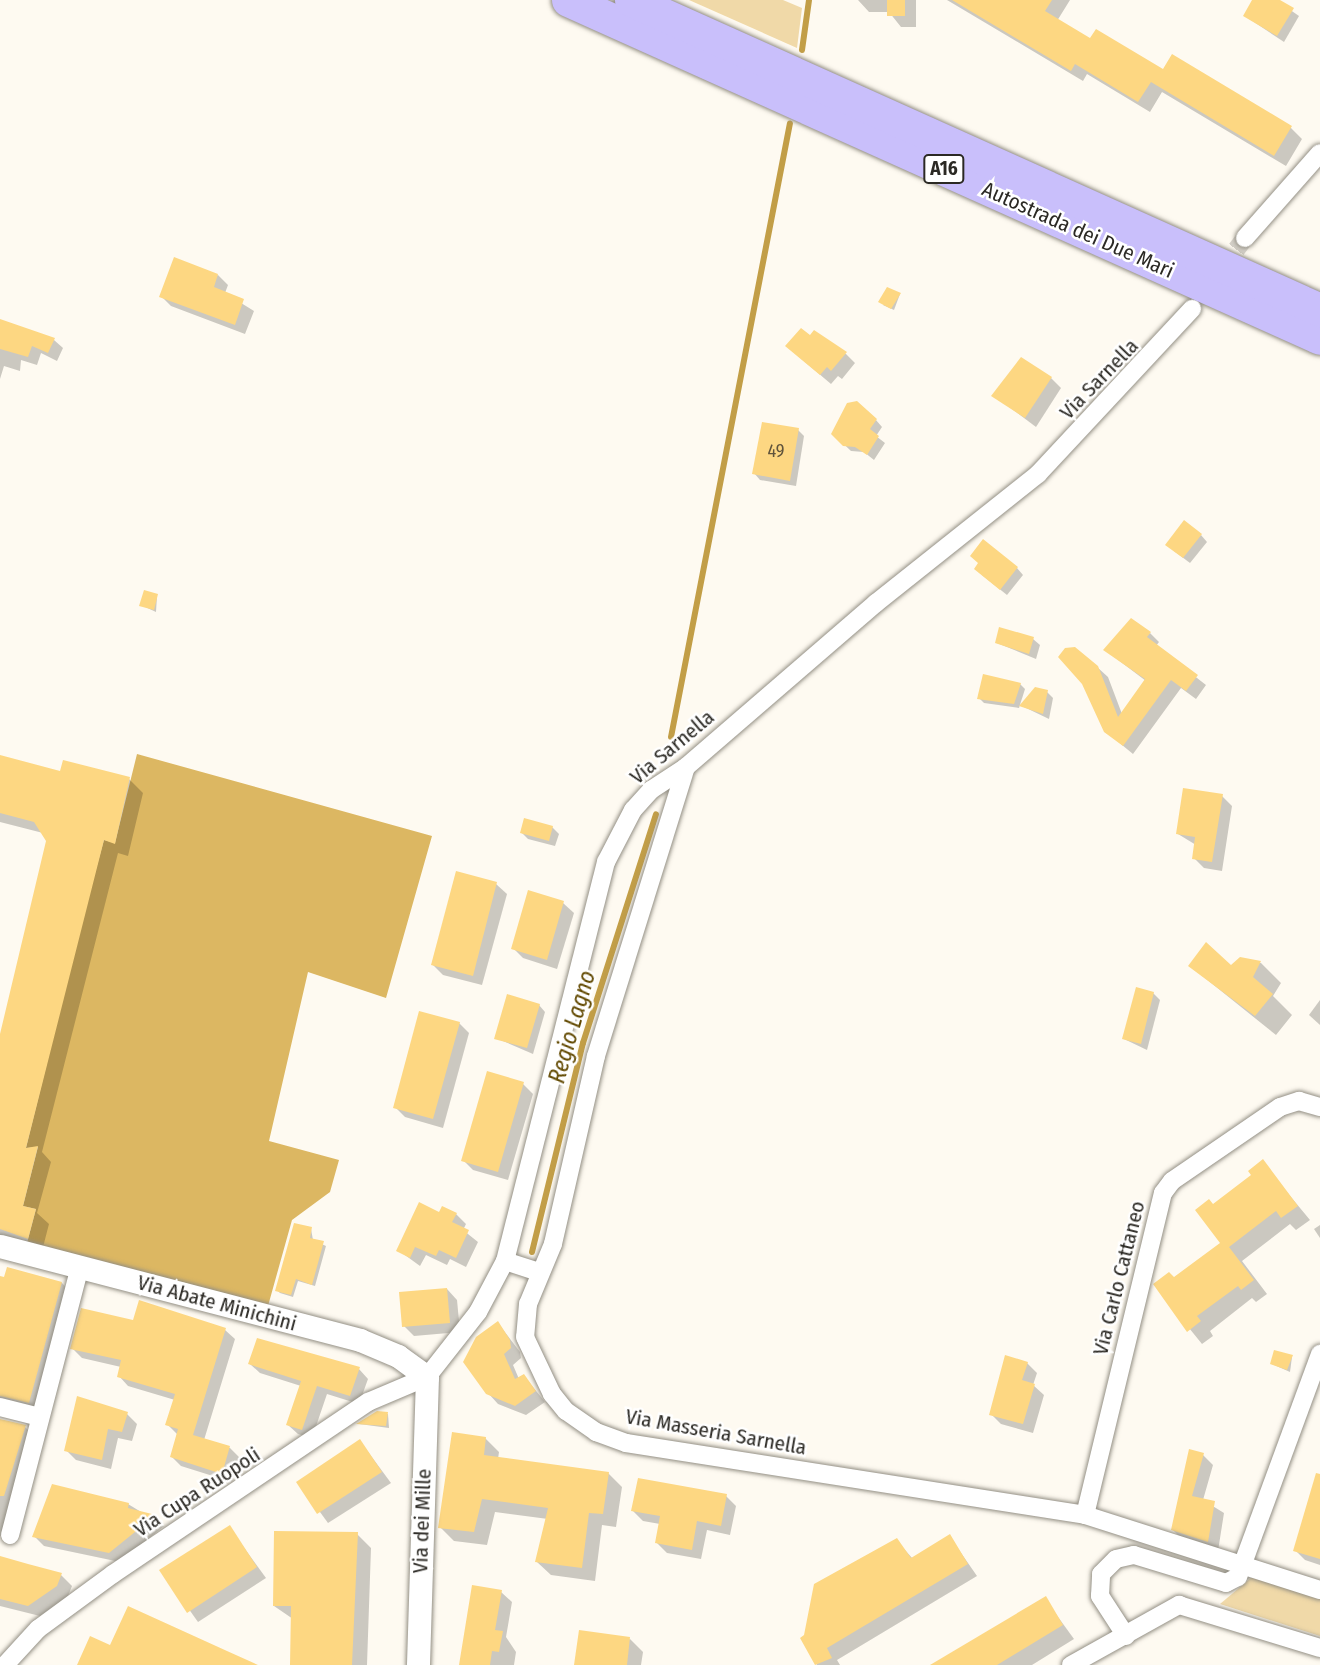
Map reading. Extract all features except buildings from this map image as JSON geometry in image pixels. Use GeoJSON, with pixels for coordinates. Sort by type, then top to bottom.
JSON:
{"type":"FeatureCollection","features":[{"type":"Feature","properties":{"kind":"highway","name":"Autostrada dei Due Mari"},"geometry":{"type":"LineString","coordinates":[[568,0],[1320,338]]}},
{"type":"Feature","properties":{"kind":"highway","name":"Autostrada dei Due Mari"},"geometry":{"type":"LineString","coordinates":[[631,0],[1320,310]]}},
{"type":"Feature","properties":{"kind":"street"},"geometry":{"type":"LineString","coordinates":[[1245,237],[1320,153]]}},
{"type":"Feature","properties":{"kind":"street","name":"Via Sarnella"},"geometry":{"type":"LineString","coordinates":[[427,1377],[484,1304],[505,1261],[607,862],[633,810],[651,790],[686,767],[876,603],[1038,474],[1192,309]]}},
{"type":"Feature","properties":{"kind":"street","name":"Via Masseria Sarnella"},"geometry":{"type":"LineString","coordinates":[[686,767],[623,961],[553,1244],[539,1272],[528,1304],[526,1337],[552,1394],[566,1411],[596,1432],[626,1443],[1085,1515],[1320,1590]]}},
{"type":"Feature","properties":{"kind":"street","name":"Via Carlo Cattaneo"},"geometry":{"type":"LineString","coordinates":[[1085,1515],[1163,1193],[1172,1181],[1280,1107],[1299,1101],[1320,1107]]}},
{"type":"Feature","properties":{"kind":"street","name":"Via Abate Minichini"},"geometry":{"type":"LineString","coordinates":[[0,1247],[360,1340],[398,1356],[427,1377]]}},
{"type":"Feature","properties":{"kind":"street"},"geometry":{"type":"LineString","coordinates":[[505,1261],[539,1272]]}},
{"type":"Feature","properties":{"kind":"street"},"geometry":{"type":"LineString","coordinates":[[10,1535],[80,1267]]}},
{"type":"Feature","properties":{"kind":"street"},"geometry":{"type":"LineString","coordinates":[[1126,1636],[1100,1596],[1101,1574],[1116,1559],[1134,1555],[1226,1583],[1238,1577],[1245,1566],[1320,1354]]}},
{"type":"Feature","properties":{"kind":"street","name":"Via Cupa Ruopoli"},"geometry":{"type":"LineString","coordinates":[[5,1665],[38,1629],[113,1574],[368,1402],[427,1377]]}},
{"type":"Feature","properties":{"kind":"street","name":"Via dei Mille"},"geometry":{"type":"LineString","coordinates":[[418,1665],[427,1377]]}},
{"type":"Feature","properties":{"kind":"street"},"geometry":{"type":"LineString","coordinates":[[0,1407],[40,1417]]}},
{"type":"Feature","properties":{"kind":"street"},"geometry":{"type":"LineString","coordinates":[[1071,1665],[1179,1605],[1320,1648]]}},
{"type":"Feature","properties":{"kind":"shaded area"},"geometry":{"type":"Polygon","coordinates":[[[689,0],[783,0],[802,8],[797,48],[689,0]]]}},
{"type":"Feature","properties":{"kind":"shaded area"},"geometry":{"type":"Polygon","coordinates":[[[137,754],[432,836],[386,998],[308,972],[269,1141],[339,1160],[330,1192],[292,1220],[268,1306],[26,1247],[36,1209],[23,1206],[38,1147],[26,1148],[104,840],[115,843],[137,754]]]}},
{"type":"Feature","properties":{"kind":"shaded area"},"geometry":{"type":"Polygon","coordinates":[[[1252,1577],[1320,1598],[1320,1636],[1220,1604],[1252,1577]]]}},
{"type":"Feature","properties":{"kind":"waterway","name":"Regio Lagno"},"geometry":{"type":"LineString","coordinates":[[802,50],[809,0]]}},
{"type":"Feature","properties":{"kind":"waterway"},"geometry":{"type":"LineString","coordinates":[[671,737],[790,123]]}},
{"type":"Feature","properties":{"kind":"waterway","name":"Regio Lagno"},"geometry":{"type":"LineString","coordinates":[[532,1252],[583,1043],[656,814]]}},
{"type":"Feature","properties":{"kind":"tunnel"},"geometry":{"type":"LineString","coordinates":[[1220,271],[1245,238]]}}]}
